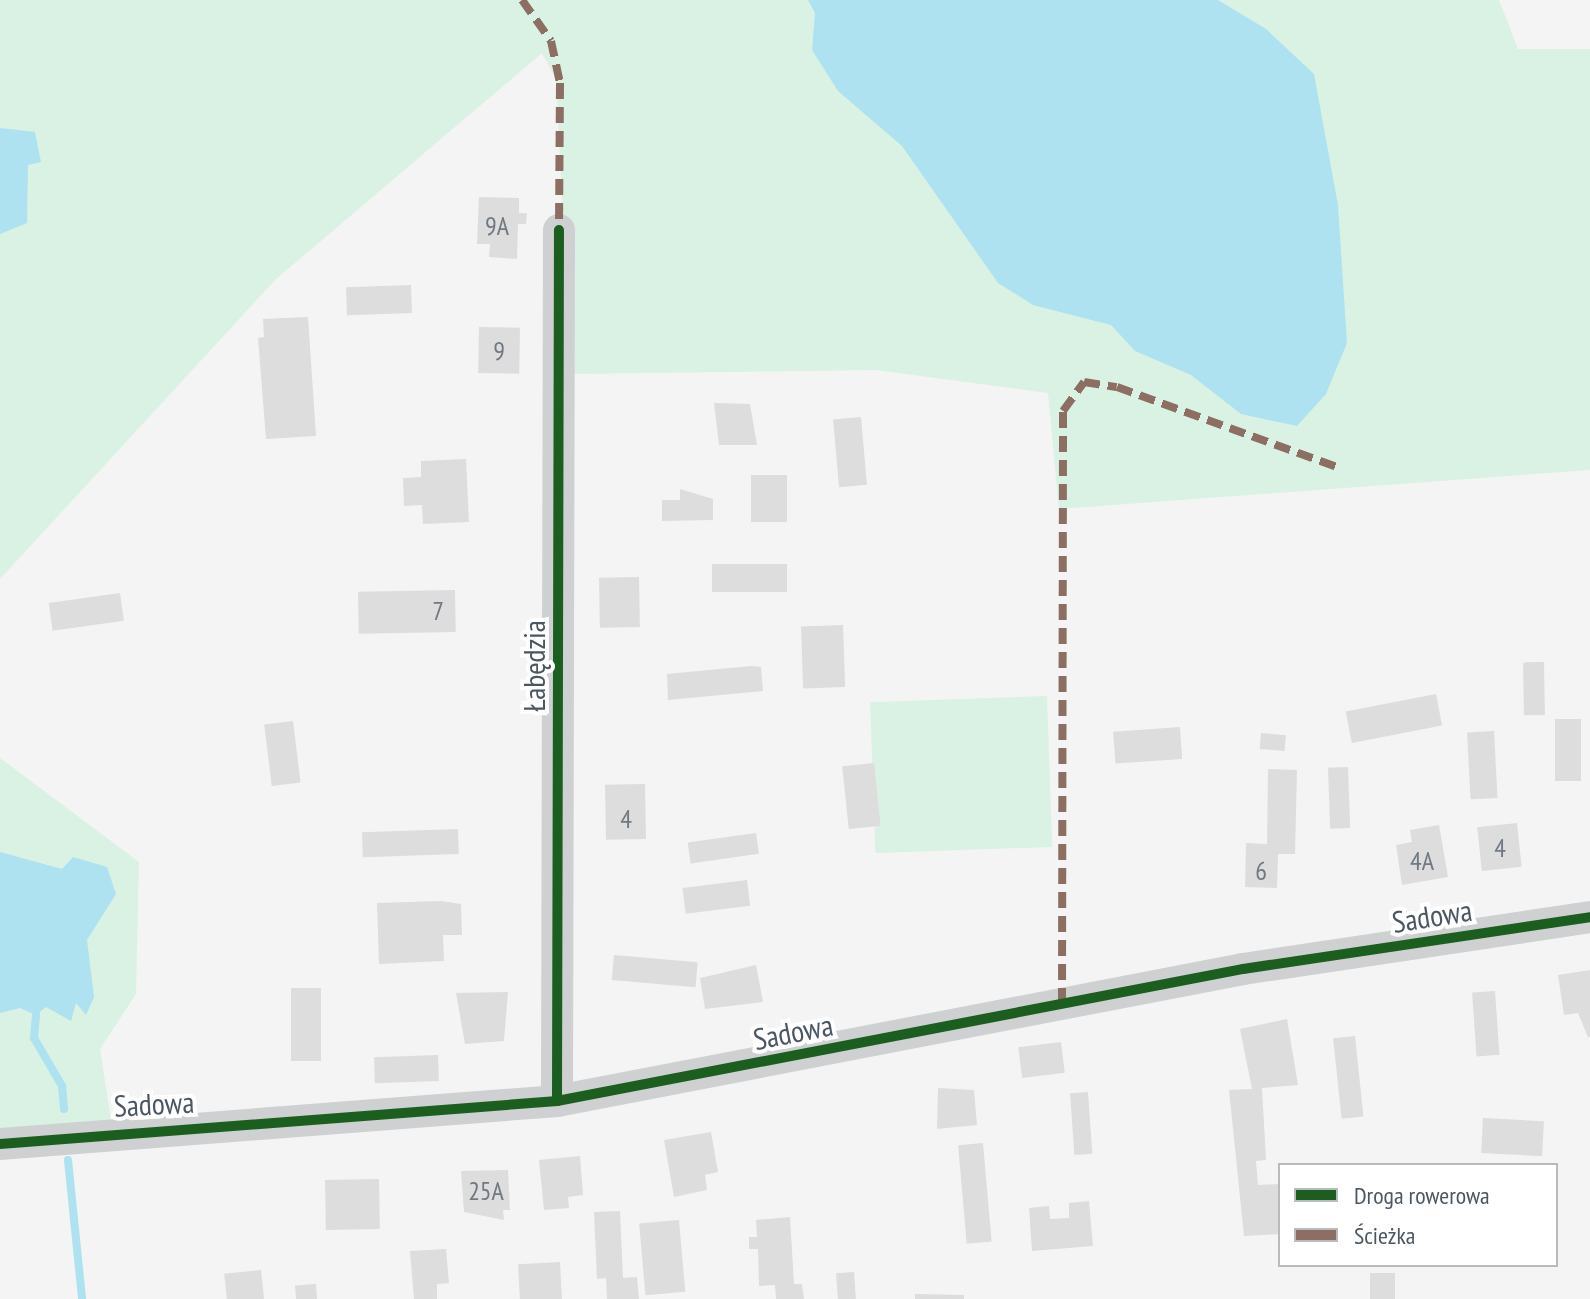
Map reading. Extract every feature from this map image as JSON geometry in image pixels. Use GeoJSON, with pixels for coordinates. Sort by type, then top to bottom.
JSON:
{"type":"FeatureCollection","features":[{"type":"Feature","properties":{"kind":"street","name":"Łabędzia"},"geometry":{"type":"LineString","coordinates":[[557,1101],[559,230]]}},
{"type":"Feature","properties":{"kind":"street","name":"Sadowa"},"geometry":{"type":"LineString","coordinates":[[0,1144],[557,1101],[1243,969],[1590,917]]}},
{"type":"Feature","properties":{"kind":"green space"},"geometry":{"type":"Polygon","coordinates":[[[0,0],[1499,0],[1518,49],[1590,49],[1590,470],[1059,509],[1048,393],[876,370],[571,374],[556,79],[542,53],[275,280],[0,579],[0,0]]]}},
{"type":"Feature","properties":{"kind":"green space"},"geometry":{"type":"Polygon","coordinates":[[[1047,696],[1052,847],[875,853],[870,702],[1047,696]]]}},
{"type":"Feature","properties":{"kind":"green space"},"geometry":{"type":"Polygon","coordinates":[[[0,758],[139,862],[136,994],[100,1049],[111,1120],[0,1133],[0,758]]]}},
{"type":"Feature","properties":{"kind":"water"},"geometry":{"type":"Polygon","coordinates":[[[808,0],[1218,0],[1266,29],[1314,74],[1338,205],[1347,343],[1326,394],[1297,426],[1241,414],[1191,375],[1135,351],[1111,325],[1033,305],[998,283],[902,146],[838,91],[812,50],[815,13],[808,0]]]}},
{"type":"Feature","properties":{"kind":"water"},"geometry":{"type":"Polygon","coordinates":[[[0,128],[35,132],[41,162],[28,165],[27,223],[0,234],[0,128]]]}},
{"type":"Feature","properties":{"kind":"water"},"geometry":{"type":"Polygon","coordinates":[[[0,852],[62,869],[73,857],[107,867],[116,894],[87,940],[94,997],[86,1015],[76,1003],[71,1021],[46,1007],[36,1015],[20,1008],[0,1013],[0,852]]]}},
{"type":"Feature","properties":{"kind":"building"},"geometry":{"type":"Polygon","coordinates":[[[479,197],[519,198],[519,213],[527,213],[526,224],[518,224],[517,259],[489,257],[490,244],[477,244],[479,197]]]}},
{"type":"Feature","properties":{"kind":"building"},"geometry":{"type":"Polygon","coordinates":[[[411,285],[412,313],[347,315],[346,287],[411,285]]]}},
{"type":"Feature","properties":{"kind":"building"},"geometry":{"type":"Polygon","coordinates":[[[308,317],[316,436],[266,439],[258,338],[264,337],[263,319],[308,317]]]}},
{"type":"Feature","properties":{"kind":"building"},"geometry":{"type":"Polygon","coordinates":[[[479,327],[520,328],[519,374],[478,373],[479,327]]]}},
{"type":"Feature","properties":{"kind":"building"},"geometry":{"type":"Polygon","coordinates":[[[714,403],[750,404],[757,445],[719,445],[714,403]]]}},
{"type":"Feature","properties":{"kind":"building"},"geometry":{"type":"Polygon","coordinates":[[[861,417],[867,485],[839,487],[833,419],[861,417]]]}},
{"type":"Feature","properties":{"kind":"building"},"geometry":{"type":"Polygon","coordinates":[[[466,459],[469,522],[423,524],[422,505],[404,506],[403,478],[421,477],[421,461],[466,459]]]}},
{"type":"Feature","properties":{"kind":"building"},"geometry":{"type":"Polygon","coordinates":[[[751,475],[787,475],[787,522],[751,522],[751,475]]]}},
{"type":"Feature","properties":{"kind":"building"},"geometry":{"type":"Polygon","coordinates":[[[680,489],[713,499],[713,520],[662,521],[662,500],[680,500],[680,489]]]}},
{"type":"Feature","properties":{"kind":"building"},"geometry":{"type":"Polygon","coordinates":[[[712,564],[787,564],[787,592],[712,592],[712,564]]]}},
{"type":"Feature","properties":{"kind":"building"},"geometry":{"type":"Polygon","coordinates":[[[639,577],[640,627],[600,628],[599,578],[639,577]]]}},
{"type":"Feature","properties":{"kind":"building"},"geometry":{"type":"Polygon","coordinates":[[[455,590],[456,632],[359,634],[358,592],[455,590]]]}},
{"type":"Feature","properties":{"kind":"building"},"geometry":{"type":"Polygon","coordinates":[[[120,593],[124,621],[53,631],[49,603],[120,593]]]}},
{"type":"Feature","properties":{"kind":"building"},"geometry":{"type":"Polygon","coordinates":[[[843,625],[845,687],[803,688],[801,626],[843,625]]]}},
{"type":"Feature","properties":{"kind":"building"},"geometry":{"type":"Polygon","coordinates":[[[1523,662],[1544,662],[1545,715],[1524,715],[1523,662]]]}},
{"type":"Feature","properties":{"kind":"building"},"geometry":{"type":"Polygon","coordinates":[[[761,667],[763,691],[668,700],[667,674],[761,667]]]}},
{"type":"Feature","properties":{"kind":"building"},"geometry":{"type":"Polygon","coordinates":[[[1436,694],[1442,725],[1352,743],[1346,712],[1436,694]]]}},
{"type":"Feature","properties":{"kind":"building"},"geometry":{"type":"Polygon","coordinates":[[[1555,719],[1581,719],[1581,781],[1555,781],[1555,719]]]}},
{"type":"Feature","properties":{"kind":"building"},"geometry":{"type":"Polygon","coordinates":[[[293,721],[301,783],[272,786],[264,725],[293,721]]]}},
{"type":"Feature","properties":{"kind":"building"},"geometry":{"type":"Polygon","coordinates":[[[1180,727],[1182,759],[1115,764],[1113,732],[1180,727]]]}},
{"type":"Feature","properties":{"kind":"building"},"geometry":{"type":"Polygon","coordinates":[[[1494,731],[1498,798],[1471,799],[1467,732],[1494,731]]]}},
{"type":"Feature","properties":{"kind":"building"},"geometry":{"type":"Polygon","coordinates":[[[1261,733],[1286,735],[1285,751],[1260,749],[1261,733]]]}},
{"type":"Feature","properties":{"kind":"building"},"geometry":{"type":"Polygon","coordinates":[[[874,763],[881,826],[849,829],[842,766],[874,763]]]}},
{"type":"Feature","properties":{"kind":"building"},"geometry":{"type":"Polygon","coordinates":[[[1348,767],[1350,828],[1330,829],[1328,768],[1348,767]]]}},
{"type":"Feature","properties":{"kind":"building"},"geometry":{"type":"Polygon","coordinates":[[[1268,769],[1297,770],[1295,854],[1278,854],[1277,888],[1245,887],[1246,843],[1267,844],[1268,769]]]}},
{"type":"Feature","properties":{"kind":"building"},"geometry":{"type":"Polygon","coordinates":[[[645,784],[646,839],[606,840],[605,785],[645,784]]]}},
{"type":"Feature","properties":{"kind":"building"},"geometry":{"type":"Polygon","coordinates":[[[1517,823],[1522,867],[1482,871],[1477,827],[1517,823]]]}},
{"type":"Feature","properties":{"kind":"building"},"geometry":{"type":"Polygon","coordinates":[[[1439,825],[1448,877],[1402,885],[1396,845],[1412,842],[1410,830],[1439,825]]]}},
{"type":"Feature","properties":{"kind":"building"},"geometry":{"type":"Polygon","coordinates":[[[458,829],[459,854],[363,857],[362,832],[458,829]]]}},
{"type":"Feature","properties":{"kind":"building"},"geometry":{"type":"Polygon","coordinates":[[[756,833],[759,854],[691,863],[688,843],[756,833]]]}},
{"type":"Feature","properties":{"kind":"building"},"geometry":{"type":"Polygon","coordinates":[[[747,880],[750,906],[686,914],[682,888],[747,880]]]}},
{"type":"Feature","properties":{"kind":"building"},"geometry":{"type":"Polygon","coordinates":[[[441,901],[461,904],[462,935],[443,935],[444,961],[379,964],[377,903],[441,901]]]}},
{"type":"Feature","properties":{"kind":"building"},"geometry":{"type":"Polygon","coordinates":[[[614,955],[698,962],[696,987],[612,980],[614,955]]]}},
{"type":"Feature","properties":{"kind":"building"},"geometry":{"type":"Polygon","coordinates":[[[756,965],[763,1002],[705,1009],[700,978],[756,965]]]}},
{"type":"Feature","properties":{"kind":"building"},"geometry":{"type":"Polygon","coordinates":[[[1590,970],[1588,1037],[1578,1013],[1564,1015],[1558,975],[1590,970]]]}},
{"type":"Feature","properties":{"kind":"building"},"geometry":{"type":"Polygon","coordinates":[[[291,988],[321,988],[321,1061],[291,1061],[291,988]]]}},
{"type":"Feature","properties":{"kind":"building"},"geometry":{"type":"Polygon","coordinates":[[[1495,991],[1499,1055],[1477,1056],[1472,993],[1495,991]]]}},
{"type":"Feature","properties":{"kind":"building"},"geometry":{"type":"Polygon","coordinates":[[[508,992],[504,1041],[465,1044],[456,993],[508,992]]]}},
{"type":"Feature","properties":{"kind":"building"},"geometry":{"type":"Polygon","coordinates":[[[1287,1019],[1298,1085],[1262,1088],[1266,1160],[1256,1161],[1258,1185],[1278,1184],[1278,1234],[1244,1236],[1229,1090],[1252,1089],[1240,1029],[1287,1019]]]}},
{"type":"Feature","properties":{"kind":"building"},"geometry":{"type":"Polygon","coordinates":[[[1355,1036],[1363,1117],[1342,1119],[1333,1038],[1355,1036]]]}},
{"type":"Feature","properties":{"kind":"building"},"geometry":{"type":"Polygon","coordinates":[[[1061,1042],[1065,1073],[1022,1078],[1018,1047],[1061,1042]]]}},
{"type":"Feature","properties":{"kind":"building"},"geometry":{"type":"Polygon","coordinates":[[[438,1055],[439,1081],[375,1083],[374,1057],[438,1055]]]}},
{"type":"Feature","properties":{"kind":"building"},"geometry":{"type":"Polygon","coordinates":[[[938,1088],[974,1090],[977,1125],[937,1129],[938,1088]]]}},
{"type":"Feature","properties":{"kind":"building"},"geometry":{"type":"Polygon","coordinates":[[[1088,1092],[1092,1154],[1074,1155],[1070,1093],[1088,1092]]]}},
{"type":"Feature","properties":{"kind":"building"},"geometry":{"type":"Polygon","coordinates":[[[1483,1118],[1544,1121],[1542,1156],[1481,1153],[1483,1118]]]}},
{"type":"Feature","properties":{"kind":"building"},"geometry":{"type":"Polygon","coordinates":[[[711,1132],[718,1172],[705,1175],[707,1190],[674,1197],[664,1140],[711,1132]]]}},
{"type":"Feature","properties":{"kind":"building"},"geometry":{"type":"Polygon","coordinates":[[[983,1143],[992,1242],[967,1244],[958,1145],[983,1143]]]}},
{"type":"Feature","properties":{"kind":"building"},"geometry":{"type":"Polygon","coordinates":[[[580,1156],[583,1195],[568,1197],[569,1208],[544,1210],[539,1160],[580,1156]]]}},
{"type":"Feature","properties":{"kind":"building"},"geometry":{"type":"Polygon","coordinates":[[[508,1170],[510,1210],[503,1210],[504,1220],[464,1212],[461,1171],[508,1170]]]}},
{"type":"Feature","properties":{"kind":"building"},"geometry":{"type":"Polygon","coordinates":[[[379,1179],[380,1229],[326,1230],[325,1180],[379,1179]]]}},
{"type":"Feature","properties":{"kind":"building"},"geometry":{"type":"Polygon","coordinates":[[[1089,1201],[1093,1246],[1032,1251],[1029,1208],[1049,1206],[1050,1219],[1069,1218],[1069,1203],[1089,1201]]]}},
{"type":"Feature","properties":{"kind":"building"},"geometry":{"type":"Polygon","coordinates":[[[620,1211],[623,1278],[637,1277],[639,1299],[607,1299],[606,1278],[597,1279],[594,1212],[620,1211]]]}},
{"type":"Feature","properties":{"kind":"building"},"geometry":{"type":"Polygon","coordinates":[[[790,1217],[794,1284],[802,1284],[804,1299],[776,1299],[775,1285],[759,1286],[758,1249],[749,1249],[749,1237],[757,1237],[756,1220],[790,1217]]]}},
{"type":"Feature","properties":{"kind":"building"},"geometry":{"type":"Polygon","coordinates":[[[679,1220],[685,1292],[645,1295],[639,1223],[679,1220]]]}},
{"type":"Feature","properties":{"kind":"building"},"geometry":{"type":"Polygon","coordinates":[[[446,1249],[449,1283],[437,1284],[437,1299],[414,1299],[410,1251],[446,1249]]]}},
{"type":"Feature","properties":{"kind":"building"},"geometry":{"type":"Polygon","coordinates":[[[560,1262],[562,1299],[520,1299],[518,1264],[560,1262]]]}},
{"type":"Feature","properties":{"kind":"building"},"geometry":{"type":"Polygon","coordinates":[[[261,1270],[264,1299],[227,1299],[224,1274],[261,1270]]]}},
{"type":"Feature","properties":{"kind":"building"},"geometry":{"type":"Polygon","coordinates":[[[854,1272],[856,1299],[838,1299],[836,1273],[854,1272]]]}},
{"type":"Feature","properties":{"kind":"building"},"geometry":{"type":"Polygon","coordinates":[[[1370,1273],[1395,1273],[1395,1299],[1370,1299],[1370,1273]]]}},
{"type":"Feature","properties":{"kind":"building"},"geometry":{"type":"Polygon","coordinates":[[[316,1284],[317,1299],[296,1299],[295,1285],[316,1284]]]}},
{"type":"Feature","properties":{"kind":"building"},"geometry":{"type":"Polygon","coordinates":[[[915,1294],[964,1295],[964,1299],[915,1299],[915,1294]]]}},
{"type":"Feature","properties":{"kind":"waterway"},"geometry":{"type":"LineString","coordinates":[[36,1015],[34,1038],[62,1086],[64,1109]]}},
{"type":"Feature","properties":{"kind":"waterway"},"geometry":{"type":"LineString","coordinates":[[68,1160],[82,1299]]}},
{"type":"Feature","properties":{"kind":"marked path"},"geometry":{"type":"LineString","coordinates":[[522,0],[551,41],[560,83],[559,230]]}},
{"type":"Feature","properties":{"kind":"marked path"},"geometry":{"type":"LineString","coordinates":[[1062,1004],[1063,411],[1084,382],[1117,387],[1340,468]]}},
{"type":"Feature","properties":{"kind":"cycle path"},"geometry":{"type":"LineString","coordinates":[[557,1101],[559,230]]}},
{"type":"Feature","properties":{"kind":"cycle path"},"geometry":{"type":"LineString","coordinates":[[0,1144],[557,1101],[1243,969],[1590,917]]}}]}
